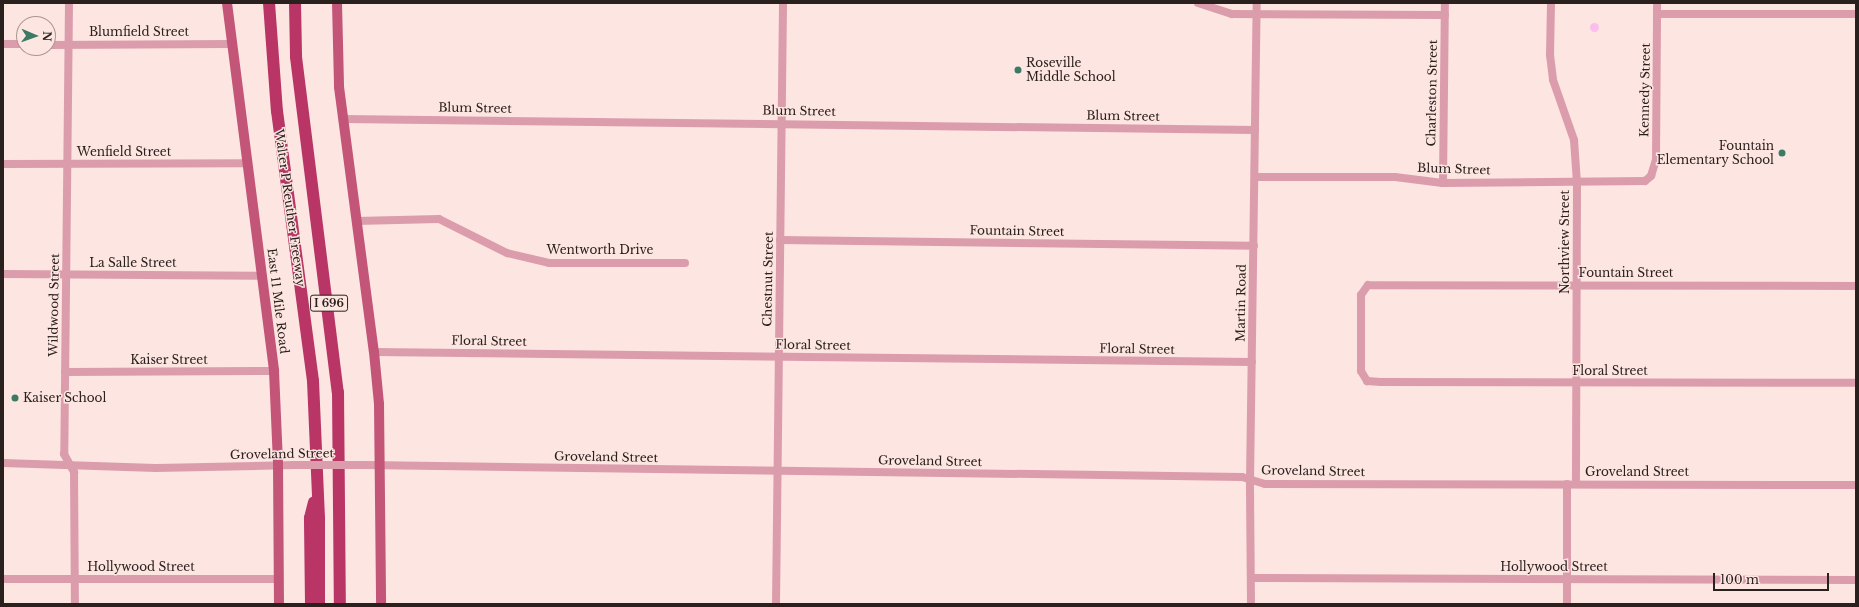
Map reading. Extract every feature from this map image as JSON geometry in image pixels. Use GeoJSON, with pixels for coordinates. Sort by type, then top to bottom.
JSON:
{"type":"FeatureCollection","features":[{"type":"Feature","properties":{"kind":"highway","name":"Walter P Reuther Freeway"},"geometry":{"type":"LineString","coordinates":[[269,3],[276,103],[311,362],[318,487],[319,604]]}},
{"type":"Feature","properties":{"kind":"highway","name":"I 696"},"geometry":{"type":"LineString","coordinates":[[295,3],[296,57],[338,392],[340,604]]}},
{"type":"Feature","properties":{"kind":"highway"},"geometry":{"type":"LineString","coordinates":[[311,604],[310,518],[318,487]]}},
{"type":"Feature","properties":{"kind":"main road","name":"East 11 Mile Road"},"geometry":{"type":"LineString","coordinates":[[227,3],[246,163],[274,372],[278,464],[279,604]]}},
{"type":"Feature","properties":{"kind":"main road"},"geometry":{"type":"LineString","coordinates":[[337,3],[338,68],[343,119],[374,352],[381,466],[381,604]]}},
{"type":"Feature","properties":{"kind":"street","name":"Wildwood Street"},"geometry":{"type":"LineString","coordinates":[[69,3],[64,454],[74,473],[75,604]]}},
{"type":"Feature","properties":{"kind":"street","name":"Chestnut Street"},"geometry":{"type":"LineString","coordinates":[[776,604],[783,3]]}},
{"type":"Feature","properties":{"kind":"street"},"geometry":{"type":"LineString","coordinates":[[1198,3],[1232,14],[1445,15]]}},
{"type":"Feature","properties":{"kind":"street","name":"Martin Road"},"geometry":{"type":"LineString","coordinates":[[1251,604],[1250,481],[1258,3]]}},
{"type":"Feature","properties":{"kind":"street","name":"Charleston Street"},"geometry":{"type":"LineString","coordinates":[[1443,183],[1445,3]]}},
{"type":"Feature","properties":{"kind":"street","name":"Northview Street"},"geometry":{"type":"LineString","coordinates":[[1551,3],[1550,54],[1553,80],[1574,140],[1577,183],[1576,484]]}},
{"type":"Feature","properties":{"kind":"street","name":"Kennedy Street"},"geometry":{"type":"LineString","coordinates":[[1651,176],[1656,160],[1658,3]]}},
{"type":"Feature","properties":{"kind":"street"},"geometry":{"type":"LineString","coordinates":[[1657,14],[1856,14]]}},
{"type":"Feature","properties":{"kind":"street"},"geometry":{"type":"LineString","coordinates":[[3,44],[16,44]]}},
{"type":"Feature","properties":{"kind":"street","name":"Blumfield Street"},"geometry":{"type":"LineString","coordinates":[[56,45],[231,44]]}},
{"type":"Feature","properties":{"kind":"street","name":"Blum Street"},"geometry":{"type":"LineString","coordinates":[[343,119],[782,123],[1255,130]]}},
{"type":"Feature","properties":{"kind":"street","name":"Wenfield Street"},"geometry":{"type":"LineString","coordinates":[[3,164],[246,163]]}},
{"type":"Feature","properties":{"kind":"street","name":"Blum Street"},"geometry":{"type":"LineString","coordinates":[[1255,177],[1395,177],[1443,183],[1638,183],[1651,176]]}},
{"type":"Feature","properties":{"kind":"street","name":"Wentworth Drive"},"geometry":{"type":"LineString","coordinates":[[356,221],[439,219],[507,253],[549,263],[685,263]]}},
{"type":"Feature","properties":{"kind":"street","name":"Fountain Street"},"geometry":{"type":"LineString","coordinates":[[780,240],[1254,246]]}},
{"type":"Feature","properties":{"kind":"street","name":"La Salle Street"},"geometry":{"type":"LineString","coordinates":[[3,274],[262,276]]}},
{"type":"Feature","properties":{"kind":"street","name":"Fountain Street"},"geometry":{"type":"LineString","coordinates":[[1364,379],[1361,371],[1361,294],[1365,287],[1372,284],[1856,286]]}},
{"type":"Feature","properties":{"kind":"street","name":"Floral Street"},"geometry":{"type":"LineString","coordinates":[[374,352],[1252,362]]}},
{"type":"Feature","properties":{"kind":"street","name":"Kaiser Street"},"geometry":{"type":"LineString","coordinates":[[65,372],[274,372]]}},
{"type":"Feature","properties":{"kind":"street","name":"Floral Street"},"geometry":{"type":"LineString","coordinates":[[1364,379],[1381,382],[1856,383]]}},
{"type":"Feature","properties":{"kind":"street","name":"Groveland Street"},"geometry":{"type":"LineString","coordinates":[[3,463],[156,468],[278,464],[1242,477],[1250,481],[1265,484],[1856,485]]}},
{"type":"Feature","properties":{"kind":"street"},"geometry":{"type":"LineString","coordinates":[[1567,484],[1567,604]]}},
{"type":"Feature","properties":{"kind":"street","name":"Hollywood Street"},"geometry":{"type":"LineString","coordinates":[[1251,578],[1856,580]]}},
{"type":"Feature","properties":{"kind":"street","name":"Hollywood Street"},"geometry":{"type":"LineString","coordinates":[[3,579],[279,579]]}},
{"type":"Feature","properties":{"kind":"shaded area"},"geometry":{"type":"Polygon","coordinates":[[[1594,22],[1599,27],[1594,32],[1589,27],[1594,22]]]}},
{"type":"Feature","properties":{"kind":"place","name":"Roseville Middle School"},"geometry":{"type":"Point","coordinates":[1018,70]}},
{"type":"Feature","properties":{"kind":"place","name":"Fountain Elementary School"},"geometry":{"type":"Point","coordinates":[1782,153]}},
{"type":"Feature","properties":{"kind":"place","name":"Kaiser School"},"geometry":{"type":"Point","coordinates":[15,398]}}]}
